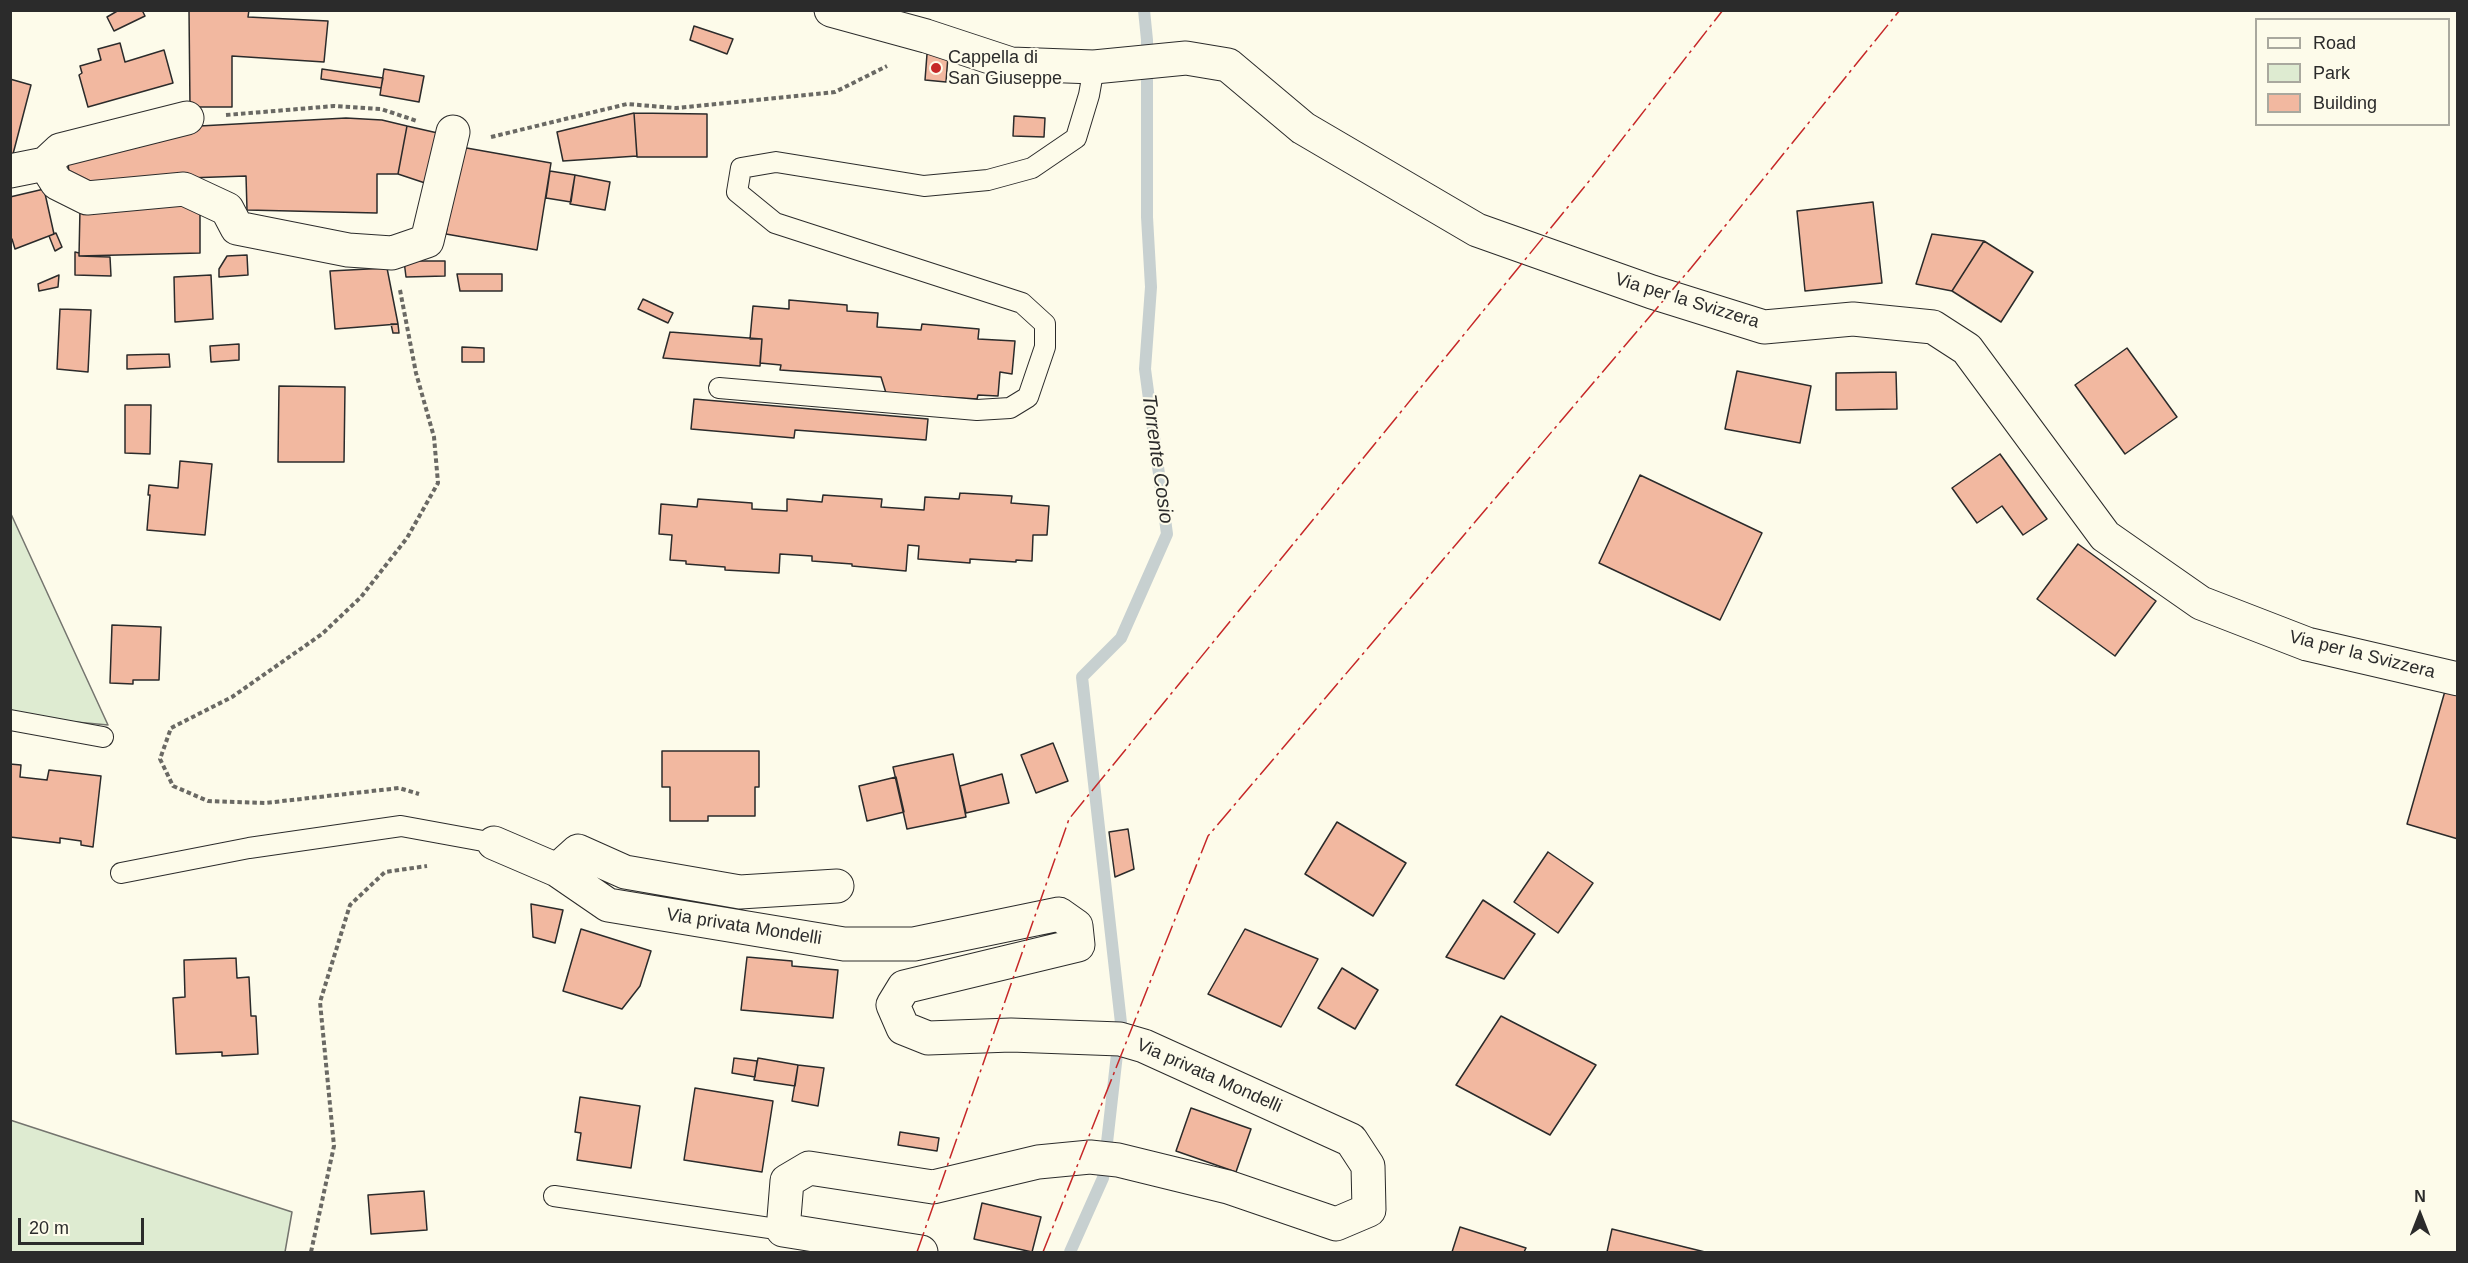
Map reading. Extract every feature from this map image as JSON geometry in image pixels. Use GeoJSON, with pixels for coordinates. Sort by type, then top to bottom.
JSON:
{"type":"FeatureCollection","features":[{"type":"Feature","properties":{"kind":"street","name":"Via per la Svizzera"},"geometry":{"type":"LineString","coordinates":[[831,10],[926,36],[1011,64],[1094,67],[1186,58],[1228,65],[1303,128],[1477,230],[1663,296],[1764,327],[1853,319],[1933,327],[1966,349],[2105,536],[2201,603],[2307,644],[2457,680]]}},
{"type":"Feature","properties":{"kind":"street"},"geometry":{"type":"LineString","coordinates":[[10,171],[45,164],[60,150],[187,118]]}},
{"type":"Feature","properties":{"kind":"street"},"geometry":{"type":"LineString","coordinates":[[45,164],[57,183],[87,198],[184,189],[227,209],[237,228],[348,250],[392,253],[427,241],[453,132]]}},
{"type":"Feature","properties":{"kind":"street","name":"Via privata Mondelli"},"geometry":{"type":"LineString","coordinates":[[494,843],[557,870],[608,905],[844,944],[914,944],[1059,914],[1076,926],[1078,945],[904,987],[893,1005],[903,1028],[928,1038],[1011,1035],[1120,1039],[1144,1046],[1351,1140],[1368,1166],[1369,1210],[1336,1224],[1228,1187],[1105,1158],[1038,1162],[933,1187],[809,1168],[787,1181],[783,1230]]}},
{"type":"Feature","properties":{"kind":"street"},"geometry":{"type":"LineString","coordinates":[[557,870],[578,851],[625,872],[740,892],[837,886]]}},
{"type":"Feature","properties":{"kind":"street"},"geometry":{"type":"LineString","coordinates":[[783,1230],[921,1252]]}},
{"type":"Feature","properties":{"kind":"lane"},"geometry":{"type":"LineString","coordinates":[[720,388],[977,410],[1010,408],[1028,397],[1045,347],[1045,324],[1022,303],[774,223],[737,192],[741,168],[776,162],[924,186],[988,180],[1032,168],[1076,138],[1089,95],[1094,67]]}},
{"type":"Feature","properties":{"kind":"lane"},"geometry":{"type":"LineString","coordinates":[[10,720],[103,737]]}},
{"type":"Feature","properties":{"kind":"lane"},"geometry":{"type":"LineString","coordinates":[[121,873],[249,848],[401,826],[494,843]]}},
{"type":"Feature","properties":{"kind":"lane"},"geometry":{"type":"LineString","coordinates":[[554,1196],[783,1230]]}},
{"type":"Feature","properties":{"kind":"path"},"geometry":{"type":"LineString","coordinates":[[187,118],[334,106],[381,109],[453,132],[489,137],[627,104],[676,108],[836,93],[916,51],[926,36]]}},
{"type":"Feature","properties":{"kind":"path"},"geometry":{"type":"LineString","coordinates":[[392,253],[416,373],[434,437],[438,483],[407,538],[361,597],[322,634],[232,697],[171,728],[160,759],[173,786],[208,801],[266,802],[399,789],[421,795]]}},
{"type":"Feature","properties":{"kind":"path"},"geometry":{"type":"LineString","coordinates":[[311,1252],[334,1146],[320,1002],[350,905],[385,872],[433,866]]}},
{"type":"Feature","properties":{"kind":"green space"},"geometry":{"type":"Polygon","coordinates":[[[11,514],[108,725],[11,716],[11,514]]]}},
{"type":"Feature","properties":{"kind":"green space"},"geometry":{"type":"Polygon","coordinates":[[[10,1120],[292,1212],[285,1252],[11,1252],[10,1120]]]}},
{"type":"Feature","properties":{"kind":"building"},"geometry":{"type":"Polygon","coordinates":[[[119,10],[142,10],[145,16],[114,31],[107,17],[119,10]]]}},
{"type":"Feature","properties":{"kind":"building"},"geometry":{"type":"Polygon","coordinates":[[[189,10],[249,10],[248,17],[328,21],[324,62],[232,56],[232,107],[190,107],[189,10]]]}},
{"type":"Feature","properties":{"kind":"building"},"geometry":{"type":"Polygon","coordinates":[[[694,26],[733,39],[727,54],[690,40],[694,26]]]}},
{"type":"Feature","properties":{"kind":"building"},"geometry":{"type":"Polygon","coordinates":[[[120,43],[125,62],[164,50],[173,83],[88,107],[79,75],[82,73],[80,66],[101,60],[98,49],[120,43]]]}},
{"type":"Feature","properties":{"kind":"building","name":"Cappella di San Giuseppe"},"geometry":{"type":"Polygon","coordinates":[[[927,54],[948,56],[946,82],[925,80],[927,54]]]}},
{"type":"Feature","properties":{"kind":"building"},"geometry":{"type":"Polygon","coordinates":[[[322,69],[383,78],[381,88],[321,79],[322,69]]]}},
{"type":"Feature","properties":{"kind":"building"},"geometry":{"type":"Polygon","coordinates":[[[384,69],[424,76],[419,102],[380,95],[384,69]]]}},
{"type":"Feature","properties":{"kind":"building"},"geometry":{"type":"Polygon","coordinates":[[[10,79],[31,85],[13,154],[10,154],[10,79]]]}},
{"type":"Feature","properties":{"kind":"building"},"geometry":{"type":"Polygon","coordinates":[[[634,113],[707,114],[707,157],[637,157],[634,113]]]}},
{"type":"Feature","properties":{"kind":"building"},"geometry":{"type":"Polygon","coordinates":[[[634,113],[637,156],[563,161],[557,132],[634,113]]]}},
{"type":"Feature","properties":{"kind":"building"},"geometry":{"type":"Polygon","coordinates":[[[1014,116],[1045,118],[1044,137],[1013,136],[1014,116]]]}},
{"type":"Feature","properties":{"kind":"building"},"geometry":{"type":"Polygon","coordinates":[[[346,118],[382,120],[407,126],[398,174],[377,174],[377,213],[247,210],[246,176],[70,182],[68,163],[163,128],[346,118]]]}},
{"type":"Feature","properties":{"kind":"building"},"geometry":{"type":"Polygon","coordinates":[[[407,126],[442,134],[431,185],[398,174],[407,126]]]}},
{"type":"Feature","properties":{"kind":"building"},"geometry":{"type":"Polygon","coordinates":[[[461,147],[551,163],[537,250],[446,234],[461,147]]]}},
{"type":"Feature","properties":{"kind":"building"},"geometry":{"type":"Polygon","coordinates":[[[550,171],[575,175],[571,202],[546,198],[550,171]]]}},
{"type":"Feature","properties":{"kind":"building"},"geometry":{"type":"Polygon","coordinates":[[[575,175],[610,182],[605,210],[570,204],[575,175]]]}},
{"type":"Feature","properties":{"kind":"building"},"geometry":{"type":"Polygon","coordinates":[[[44,189],[54,234],[15,249],[10,239],[10,197],[44,189]]]}},
{"type":"Feature","properties":{"kind":"building"},"geometry":{"type":"Polygon","coordinates":[[[1873,202],[1882,283],[1805,291],[1797,211],[1873,202]]]}},
{"type":"Feature","properties":{"kind":"building"},"geometry":{"type":"Polygon","coordinates":[[[200,205],[200,253],[79,256],[80,209],[200,205]]]}},
{"type":"Feature","properties":{"kind":"building"},"geometry":{"type":"Polygon","coordinates":[[[56,233],[62,247],[55,251],[49,236],[56,233]]]}},
{"type":"Feature","properties":{"kind":"building"},"geometry":{"type":"Polygon","coordinates":[[[1932,234],[1984,241],[1952,291],[1916,284],[1932,234]]]}},
{"type":"Feature","properties":{"kind":"building"},"geometry":{"type":"Polygon","coordinates":[[[1984,241],[2033,272],[2001,322],[1952,291],[1984,241]]]}},
{"type":"Feature","properties":{"kind":"building"},"geometry":{"type":"Polygon","coordinates":[[[75,252],[79,253],[79,256],[110,257],[111,276],[75,275],[75,252]]]}},
{"type":"Feature","properties":{"kind":"building"},"geometry":{"type":"Polygon","coordinates":[[[247,255],[248,275],[219,277],[219,269],[227,256],[247,255]]]}},
{"type":"Feature","properties":{"kind":"building"},"geometry":{"type":"Polygon","coordinates":[[[404,261],[445,261],[445,276],[406,277],[404,261]]]}},
{"type":"Feature","properties":{"kind":"building"},"geometry":{"type":"Polygon","coordinates":[[[387,268],[398,324],[335,329],[330,271],[387,268]]]}},
{"type":"Feature","properties":{"kind":"building"},"geometry":{"type":"Polygon","coordinates":[[[457,274],[502,274],[502,291],[460,291],[457,274]]]}},
{"type":"Feature","properties":{"kind":"building"},"geometry":{"type":"Polygon","coordinates":[[[59,275],[58,287],[39,291],[38,284],[59,275]]]}},
{"type":"Feature","properties":{"kind":"building"},"geometry":{"type":"Polygon","coordinates":[[[211,275],[213,319],[175,322],[174,277],[211,275]]]}},
{"type":"Feature","properties":{"kind":"building"},"geometry":{"type":"Polygon","coordinates":[[[643,299],[673,313],[668,323],[638,309],[643,299]]]}},
{"type":"Feature","properties":{"kind":"building"},"geometry":{"type":"Polygon","coordinates":[[[789,300],[847,305],[847,311],[878,313],[877,327],[921,330],[922,324],[979,329],[978,339],[1015,341],[1012,374],[1000,372],[998,396],[978,395],[977,399],[886,393],[881,377],[780,370],[781,365],[760,363],[762,339],[750,339],[753,306],[789,309],[789,300]]]}},
{"type":"Feature","properties":{"kind":"building"},"geometry":{"type":"Polygon","coordinates":[[[60,309],[91,310],[88,372],[57,369],[60,309]]]}},
{"type":"Feature","properties":{"kind":"building"},"geometry":{"type":"Polygon","coordinates":[[[391,324],[398,324],[399,333],[393,333],[391,324]]]}},
{"type":"Feature","properties":{"kind":"building"},"geometry":{"type":"Polygon","coordinates":[[[670,332],[762,339],[760,366],[663,358],[670,332]]]}},
{"type":"Feature","properties":{"kind":"building"},"geometry":{"type":"Polygon","coordinates":[[[239,344],[239,360],[211,362],[210,346],[239,344]]]}},
{"type":"Feature","properties":{"kind":"building"},"geometry":{"type":"Polygon","coordinates":[[[462,347],[484,348],[484,362],[462,362],[462,347]]]}},
{"type":"Feature","properties":{"kind":"building"},"geometry":{"type":"Polygon","coordinates":[[[2127,348],[2177,417],[2125,454],[2075,385],[2127,348]]]}},
{"type":"Feature","properties":{"kind":"building"},"geometry":{"type":"Polygon","coordinates":[[[169,354],[170,367],[127,369],[127,355],[169,354]]]}},
{"type":"Feature","properties":{"kind":"building"},"geometry":{"type":"Polygon","coordinates":[[[1737,371],[1811,386],[1800,443],[1725,429],[1737,371]]]}},
{"type":"Feature","properties":{"kind":"building"},"geometry":{"type":"Polygon","coordinates":[[[1896,372],[1897,409],[1836,410],[1836,373],[1896,372]]]}},
{"type":"Feature","properties":{"kind":"building"},"geometry":{"type":"Polygon","coordinates":[[[279,386],[345,387],[344,462],[278,462],[279,386]]]}},
{"type":"Feature","properties":{"kind":"building"},"geometry":{"type":"Polygon","coordinates":[[[694,399],[928,419],[926,440],[795,430],[794,438],[691,429],[694,399]]]}},
{"type":"Feature","properties":{"kind":"building"},"geometry":{"type":"Polygon","coordinates":[[[125,405],[151,405],[150,454],[125,453],[125,405]]]}},
{"type":"Feature","properties":{"kind":"building"},"geometry":{"type":"Polygon","coordinates":[[[2000,454],[2047,519],[2023,535],[2002,506],[1977,523],[1952,488],[2000,454]]]}},
{"type":"Feature","properties":{"kind":"building"},"geometry":{"type":"Polygon","coordinates":[[[180,461],[212,464],[205,535],[147,530],[149,485],[178,488],[180,461]]]}},
{"type":"Feature","properties":{"kind":"building"},"geometry":{"type":"Polygon","coordinates":[[[1640,475],[1762,533],[1720,620],[1599,563],[1640,475]]]}},
{"type":"Feature","properties":{"kind":"building"},"geometry":{"type":"Polygon","coordinates":[[[960,493],[1012,496],[1011,503],[1049,506],[1047,535],[1033,535],[1032,561],[970,559],[970,563],[918,559],[919,546],[908,545],[906,571],[812,561],[812,556],[780,554],[779,573],[725,570],[725,567],[686,564],[686,561],[670,560],[672,535],[659,534],[661,504],[697,507],[698,499],[752,503],[752,509],[787,511],[787,499],[822,502],[823,495],[882,499],[881,507],[924,510],[925,497],[959,499],[960,493]]]}},
{"type":"Feature","properties":{"kind":"building"},"geometry":{"type":"Polygon","coordinates":[[[2078,544],[2156,601],[2115,656],[2037,599],[2078,544]]]}},
{"type":"Feature","properties":{"kind":"building"},"geometry":{"type":"Polygon","coordinates":[[[112,625],[161,627],[159,680],[133,680],[133,684],[110,683],[112,625]]]}},
{"type":"Feature","properties":{"kind":"building"},"geometry":{"type":"Polygon","coordinates":[[[2445,691],[2458,695],[2458,839],[2407,824],[2445,691]]]}},
{"type":"Feature","properties":{"kind":"building"},"geometry":{"type":"Polygon","coordinates":[[[1053,743],[1068,781],[1036,793],[1021,755],[1053,743]]]}},
{"type":"Feature","properties":{"kind":"building"},"geometry":{"type":"Polygon","coordinates":[[[662,751],[759,751],[759,787],[755,787],[755,816],[708,816],[708,821],[670,821],[670,787],[662,787],[662,751]]]}},
{"type":"Feature","properties":{"kind":"building"},"geometry":{"type":"Polygon","coordinates":[[[953,754],[966,817],[907,829],[893,767],[953,754]]]}},
{"type":"Feature","properties":{"kind":"building"},"geometry":{"type":"Polygon","coordinates":[[[10,764],[21,765],[20,777],[47,780],[49,770],[101,776],[93,847],[81,845],[81,841],[60,838],[60,843],[10,837],[10,764]]]}},
{"type":"Feature","properties":{"kind":"building"},"geometry":{"type":"Polygon","coordinates":[[[1002,774],[1009,803],[966,813],[960,786],[1002,774]]]}},
{"type":"Feature","properties":{"kind":"building"},"geometry":{"type":"Polygon","coordinates":[[[896,777],[904,812],[867,821],[859,786],[896,777]]]}},
{"type":"Feature","properties":{"kind":"building"},"geometry":{"type":"Polygon","coordinates":[[[1337,822],[1406,863],[1373,916],[1305,874],[1337,822]]]}},
{"type":"Feature","properties":{"kind":"building"},"geometry":{"type":"Polygon","coordinates":[[[1128,829],[1134,869],[1115,877],[1109,832],[1128,829]]]}},
{"type":"Feature","properties":{"kind":"building"},"geometry":{"type":"Polygon","coordinates":[[[1548,852],[1593,883],[1558,933],[1514,902],[1548,852]]]}},
{"type":"Feature","properties":{"kind":"building"},"geometry":{"type":"Polygon","coordinates":[[[1483,900],[1535,934],[1504,979],[1446,957],[1483,900]]]}},
{"type":"Feature","properties":{"kind":"building"},"geometry":{"type":"Polygon","coordinates":[[[531,904],[563,910],[555,943],[533,937],[531,904]]]}},
{"type":"Feature","properties":{"kind":"building"},"geometry":{"type":"Polygon","coordinates":[[[581,929],[651,951],[640,986],[622,1009],[563,991],[581,929]]]}},
{"type":"Feature","properties":{"kind":"building"},"geometry":{"type":"Polygon","coordinates":[[[1245,929],[1318,959],[1281,1027],[1208,994],[1245,929]]]}},
{"type":"Feature","properties":{"kind":"building"},"geometry":{"type":"Polygon","coordinates":[[[747,957],[792,961],[792,966],[838,970],[833,1018],[741,1010],[747,957]]]}},
{"type":"Feature","properties":{"kind":"building"},"geometry":{"type":"Polygon","coordinates":[[[236,958],[237,978],[249,977],[251,1016],[256,1016],[258,1054],[222,1056],[222,1052],[176,1054],[173,998],[185,997],[184,960],[236,958]]]}},
{"type":"Feature","properties":{"kind":"building"},"geometry":{"type":"Polygon","coordinates":[[[1342,968],[1378,990],[1355,1029],[1318,1008],[1342,968]]]}},
{"type":"Feature","properties":{"kind":"building"},"geometry":{"type":"Polygon","coordinates":[[[1501,1016],[1596,1065],[1550,1135],[1456,1085],[1501,1016]]]}},
{"type":"Feature","properties":{"kind":"building"},"geometry":{"type":"Polygon","coordinates":[[[734,1058],[757,1061],[755,1077],[732,1073],[734,1058]]]}},
{"type":"Feature","properties":{"kind":"building"},"geometry":{"type":"Polygon","coordinates":[[[758,1058],[798,1065],[795,1086],[754,1080],[758,1058]]]}},
{"type":"Feature","properties":{"kind":"building"},"geometry":{"type":"Polygon","coordinates":[[[798,1065],[824,1068],[818,1106],[792,1101],[798,1065]]]}},
{"type":"Feature","properties":{"kind":"building"},"geometry":{"type":"Polygon","coordinates":[[[695,1088],[773,1101],[762,1172],[684,1160],[695,1088]]]}},
{"type":"Feature","properties":{"kind":"building"},"geometry":{"type":"Polygon","coordinates":[[[580,1097],[640,1106],[631,1168],[577,1160],[581,1133],[575,1132],[580,1097]]]}},
{"type":"Feature","properties":{"kind":"building"},"geometry":{"type":"Polygon","coordinates":[[[1191,1108],[1251,1129],[1236,1172],[1176,1151],[1191,1108]]]}},
{"type":"Feature","properties":{"kind":"building"},"geometry":{"type":"Polygon","coordinates":[[[900,1132],[939,1138],[937,1151],[898,1145],[900,1132]]]}},
{"type":"Feature","properties":{"kind":"building"},"geometry":{"type":"Polygon","coordinates":[[[424,1191],[427,1230],[371,1234],[368,1195],[424,1191]]]}},
{"type":"Feature","properties":{"kind":"building"},"geometry":{"type":"Polygon","coordinates":[[[982,1203],[1041,1217],[1032,1252],[974,1239],[982,1203]]]}},
{"type":"Feature","properties":{"kind":"building"},"geometry":{"type":"Polygon","coordinates":[[[1460,1227],[1526,1248],[1524,1252],[1452,1252],[1460,1227]]]}},
{"type":"Feature","properties":{"kind":"building"},"geometry":{"type":"Polygon","coordinates":[[[1612,1229],[1705,1252],[1607,1252],[1612,1229]]]}},
{"type":"Feature","properties":{"kind":"waterway","name":"Torrente Cosio"},"geometry":{"type":"LineString","coordinates":[[1121,1023],[1082,677],[1121,638],[1167,534],[1145,369],[1151,287],[1147,217],[1147,40],[1144,10]]}},
{"type":"Feature","properties":{"kind":"waterway","name":"Torrente Cosio"},"geometry":{"type":"LineString","coordinates":[[1070,1252],[1103,1178],[1117,1054]]}},
{"type":"Feature","properties":{"kind":"power"},"geometry":{"type":"LineString","coordinates":[[917,1252],[1069,819],[1594,175],[1723,10]]}},
{"type":"Feature","properties":{"kind":"power"},"geometry":{"type":"LineString","coordinates":[[1043,1252],[1208,836],[1691,268],[1900,10]]}},
{"type":"Feature","properties":{"kind":"place","name":"Cappella di San Giuseppe"},"geometry":{"type":"Point","coordinates":[936,68]}}]}
